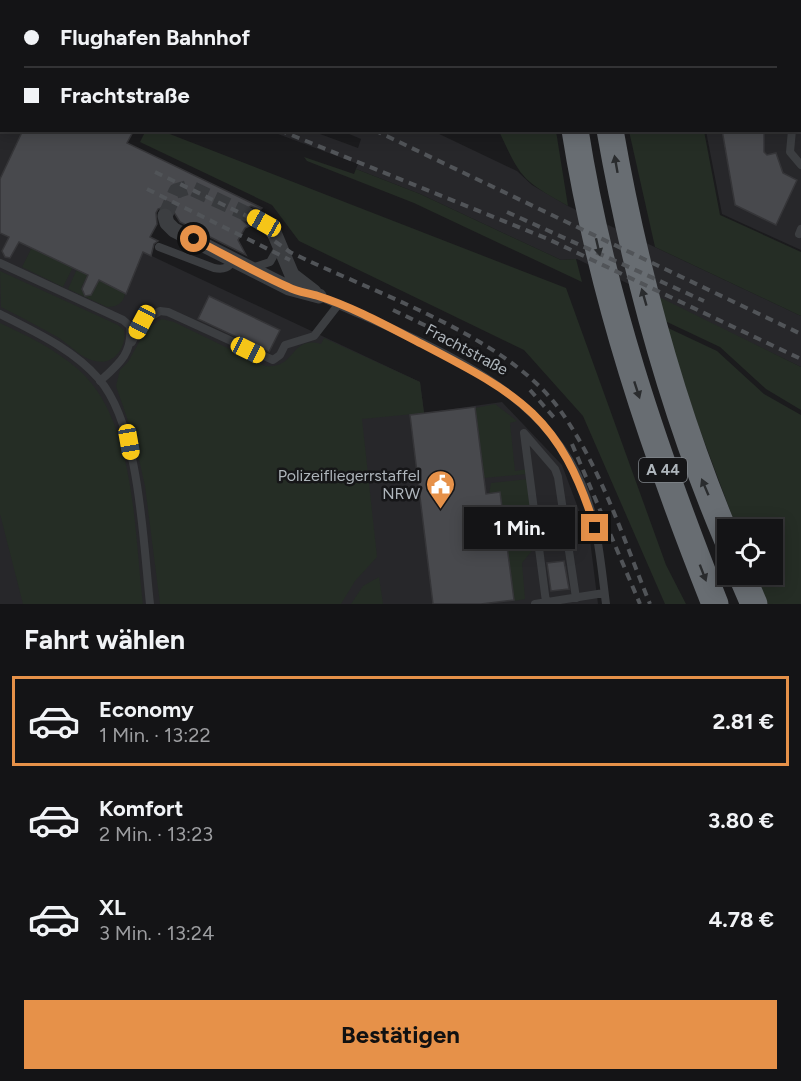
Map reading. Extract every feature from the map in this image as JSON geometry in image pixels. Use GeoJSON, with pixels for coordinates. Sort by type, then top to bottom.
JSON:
{"type":"FeatureCollection","features":[{"type":"Feature","properties":{"kind":"highway","name":"A 44"},"geometry":{"type":"LineString","coordinates":[[575,132],[585,190],[619,334],[668,484],[715,604]]}},
{"type":"Feature","properties":{"kind":"highway","name":"A 44"},"geometry":{"type":"LineString","coordinates":[[610,132],[641,286],[698,471],[719,519]]}},
{"type":"Feature","properties":{"kind":"highway"},"geometry":{"type":"LineString","coordinates":[[746,585],[754,604]]}},
{"type":"Feature","properties":{"kind":"street","name":"Frachtstraße"},"geometry":{"type":"LineString","coordinates":[[165,216],[167,223],[174,230],[289,288],[319,296]]}},
{"type":"Feature","properties":{"kind":"street","name":"Frachtstraße"},"geometry":{"type":"LineString","coordinates":[[251,216],[269,227],[278,240],[292,275],[319,296]]}},
{"type":"Feature","properties":{"kind":"lane"},"geometry":{"type":"LineString","coordinates":[[317,0],[332,0]]}},
{"type":"Feature","properties":{"kind":"lane"},"geometry":{"type":"LineString","coordinates":[[792,132],[790,152],[801,165]]}},
{"type":"Feature","properties":{"kind":"lane"},"geometry":{"type":"LineString","coordinates":[[250,267],[258,267],[270,262],[277,252],[278,240]]}},
{"type":"Feature","properties":{"kind":"lane"},"geometry":{"type":"LineString","coordinates":[[159,247],[214,268],[223,269],[231,266],[234,259]]}},
{"type":"Feature","properties":{"kind":"lane"},"geometry":{"type":"LineString","coordinates":[[0,263],[123,320],[130,326],[132,342]]}},
{"type":"Feature","properties":{"kind":"lane","name":"Frachtstraße"},"geometry":{"type":"LineString","coordinates":[[319,296],[490,380],[517,398],[536,417],[568,458],[583,488],[595,528],[606,604]]}},
{"type":"Feature","properties":{"kind":"lane"},"geometry":{"type":"LineString","coordinates":[[100,381],[121,361],[142,322],[160,311],[175,315],[273,360],[280,355],[285,345],[317,334],[338,305]]}},
{"type":"Feature","properties":{"kind":"lane"},"geometry":{"type":"LineString","coordinates":[[0,314],[58,345],[100,381],[129,442],[150,604]]}},
{"type":"Feature","properties":{"kind":"lane"},"geometry":{"type":"LineString","coordinates":[[546,602],[524,434],[555,469],[558,477],[576,598]]}},
{"type":"Feature","properties":{"kind":"lane"},"geometry":{"type":"LineString","coordinates":[[535,604],[604,593]]}},
{"type":"Feature","properties":{"kind":"shaded area"},"geometry":{"type":"Polygon","coordinates":[[[0,132],[52,132],[22,191],[158,259],[420,382],[424,413],[502,402],[562,465],[590,540],[598,604],[0,604],[0,132]]]}},
{"type":"Feature","properties":{"kind":"shaded area"},"geometry":{"type":"Polygon","coordinates":[[[145,132],[165,132],[566,288],[666,565],[686,604],[665,604],[583,416],[524,350],[299,241],[272,205],[140,142],[145,132]]]}},
{"type":"Feature","properties":{"kind":"shaded area"},"geometry":{"type":"Polygon","coordinates":[[[273,132],[315,132],[358,148],[361,139],[344,132],[435,132],[517,171],[532,185],[568,206],[801,316],[801,367],[577,259],[561,260],[420,194],[356,169],[358,164],[273,132]]]}},
{"type":"Feature","properties":{"kind":"shaded area"},"geometry":{"type":"Polygon","coordinates":[[[500,132],[556,132],[568,206],[532,184],[524,177],[500,132]]]}},
{"type":"Feature","properties":{"kind":"shaded area"},"geometry":{"type":"Polygon","coordinates":[[[629,132],[704,132],[720,215],[801,252],[801,316],[655,247],[629,132]]]}},
{"type":"Feature","properties":{"kind":"shaded area"},"geometry":{"type":"Polygon","coordinates":[[[706,132],[801,132],[801,250],[722,214],[706,132]]]}},
{"type":"Feature","properties":{"kind":"shaded area"},"geometry":{"type":"Polygon","coordinates":[[[304,157],[354,174],[356,169],[420,194],[561,260],[576,259],[582,282],[414,203],[307,161],[304,157]]]}},
{"type":"Feature","properties":{"kind":"shaded area"},"geometry":{"type":"Polygon","coordinates":[[[32,247],[73,267],[63,287],[22,267],[32,247]]]}},
{"type":"Feature","properties":{"kind":"shaded area"},"geometry":{"type":"Polygon","coordinates":[[[77,269],[88,274],[81,288],[84,295],[87,296],[98,279],[125,293],[122,302],[107,307],[68,289],[77,269]]]}},
{"type":"Feature","properties":{"kind":"shaded area"},"geometry":{"type":"Polygon","coordinates":[[[0,271],[118,325],[124,330],[124,336],[118,354],[108,361],[90,360],[59,338],[1,307],[0,271]]]}},
{"type":"Feature","properties":{"kind":"shaded area"},"geometry":{"type":"Polygon","coordinates":[[[657,296],[801,367],[801,410],[766,389],[720,347],[665,321],[657,296]]]}},
{"type":"Feature","properties":{"kind":"shaded area"},"geometry":{"type":"Polygon","coordinates":[[[162,319],[174,322],[265,366],[282,363],[304,344],[321,344],[324,338],[420,382],[424,413],[362,419],[377,557],[355,581],[341,604],[160,604],[145,486],[135,441],[116,386],[120,370],[128,362],[147,328],[162,319]]]}},
{"type":"Feature","properties":{"kind":"shaded area"},"geometry":{"type":"Polygon","coordinates":[[[0,323],[51,349],[70,362],[98,392],[112,418],[129,480],[143,604],[23,604],[0,514],[0,323]]]}},
{"type":"Feature","properties":{"kind":"shaded area"},"geometry":{"type":"Polygon","coordinates":[[[666,327],[717,351],[764,394],[801,415],[801,604],[768,604],[760,585],[783,585],[783,519],[733,519],[697,422],[666,327]]]}},
{"type":"Feature","properties":{"kind":"shaded area"},"geometry":{"type":"Polygon","coordinates":[[[495,404],[517,421],[510,423],[515,471],[527,469],[527,474],[484,478],[475,408],[495,404]]]}},
{"type":"Feature","properties":{"kind":"shaded area"},"geometry":{"type":"Polygon","coordinates":[[[528,479],[535,540],[534,548],[522,563],[525,599],[514,601],[500,493],[489,494],[491,483],[528,479]]]}},
{"type":"Feature","properties":{"kind":"shaded area"},"geometry":{"type":"Polygon","coordinates":[[[379,577],[383,604],[351,604],[363,586],[379,577]]]}},
{"type":"Feature","properties":{"kind":"building"},"geometry":{"type":"Polygon","coordinates":[[[22,132],[133,132],[127,143],[262,208],[260,210],[251,206],[243,211],[242,220],[249,226],[245,228],[238,240],[246,255],[180,222],[172,209],[167,206],[158,209],[157,224],[150,237],[158,241],[154,244],[151,256],[143,252],[126,294],[99,280],[91,295],[85,296],[82,289],[88,275],[19,242],[10,258],[5,257],[2,251],[9,237],[0,233],[0,179],[22,132]]]}},
{"type":"Feature","properties":{"kind":"building"},"geometry":{"type":"Polygon","coordinates":[[[722,132],[764,132],[764,152],[767,155],[776,153],[783,173],[797,180],[776,225],[735,205],[722,132]]]}},
{"type":"Feature","properties":{"kind":"building"},"geometry":{"type":"Polygon","coordinates":[[[209,296],[280,330],[269,352],[198,319],[209,296]]]}},
{"type":"Feature","properties":{"kind":"building"},"geometry":{"type":"Polygon","coordinates":[[[475,407],[486,494],[500,492],[514,600],[481,604],[433,604],[410,415],[475,407]]]}},
{"type":"Feature","properties":{"kind":"building"},"geometry":{"type":"Polygon","coordinates":[[[564,561],[569,589],[551,591],[547,563],[564,561]]]}},
{"type":"Feature","properties":{"kind":"tunnel"},"geometry":{"type":"LineString","coordinates":[[165,216],[176,191],[189,187],[251,216]]}},
{"type":"Feature","properties":{"kind":"railway"},"geometry":{"type":"LineString","coordinates":[[284,132],[548,239],[801,359]]}},
{"type":"Feature","properties":{"kind":"railway"},"geometry":{"type":"LineString","coordinates":[[378,132],[801,334]]}},
{"type":"Feature","properties":{"kind":"railway"},"geometry":{"type":"LineString","coordinates":[[155,172],[255,220],[273,240],[290,252],[396,299],[470,336],[533,380],[557,406],[586,452],[610,502],[650,604]]}},
{"type":"Feature","properties":{"kind":"railway"},"geometry":{"type":"LineString","coordinates":[[147,189],[290,260]]}},
{"type":"Feature","properties":{"kind":"railway"},"geometry":{"type":"LineString","coordinates":[[507,212],[704,301]]}},
{"type":"Feature","properties":{"kind":"railway"},"geometry":{"type":"LineString","coordinates":[[393,310],[439,332]]}},
{"type":"Feature","properties":{"kind":"railway"},"geometry":{"type":"LineString","coordinates":[[530,390],[557,421]]}},
{"type":"Feature","properties":{"kind":"railway"},"geometry":{"type":"LineString","coordinates":[[572,444],[640,604]]}},
{"type":"Feature","properties":{"kind":"place","name":"Polizeifliegerrstaffel NRW"},"geometry":{"type":"Point","coordinates":[441,510]}},
{"type":"Feature","properties":{"kind":"route"},"geometry":{"type":"LineString","coordinates":[[194,239],[289,288],[319,296],[409,338],[490,380],[517,398],[553,435],[568,458],[583,488],[595,528]]}}]}
